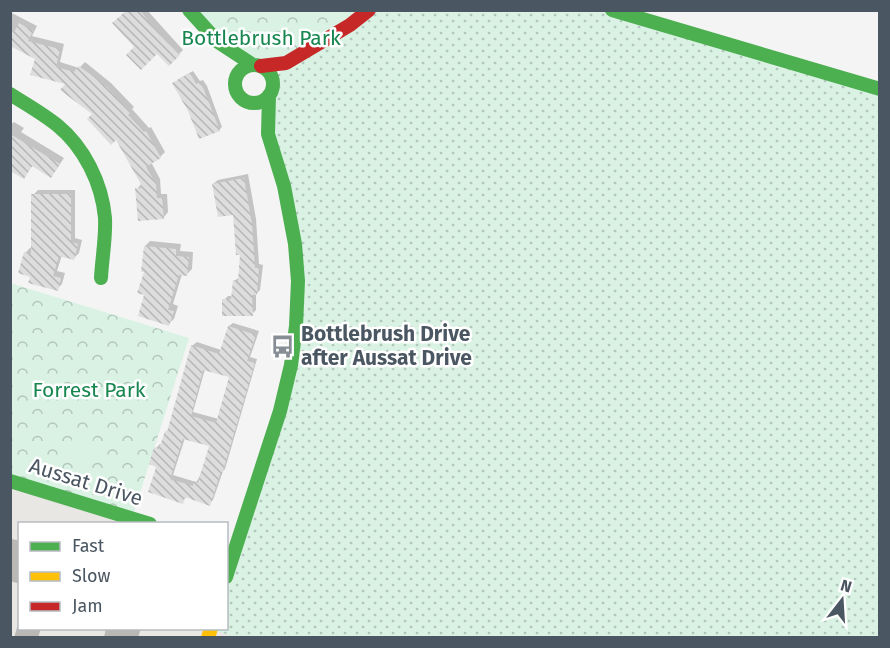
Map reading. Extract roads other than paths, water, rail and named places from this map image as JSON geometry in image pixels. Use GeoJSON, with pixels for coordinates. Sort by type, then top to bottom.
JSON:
{"type":"FeatureCollection","features":[{"type":"Feature","properties":{"kind":"street"},"geometry":{"type":"LineString","coordinates":[[189,10],[218,42],[268,71],[271,89],[268,134]]}},
{"type":"Feature","properties":{"kind":"street"},"geometry":{"type":"LineString","coordinates":[[236,79],[244,68],[286,63],[350,25],[369,10]]}},
{"type":"Feature","properties":{"kind":"street"},"geometry":{"type":"LineString","coordinates":[[612,10],[879,89]]}},
{"type":"Feature","properties":{"kind":"street"},"geometry":{"type":"LineString","coordinates":[[218,42],[236,79],[237,91],[268,134],[284,186],[295,244],[298,281],[291,365],[280,411],[231,548],[228,565]]}},
{"type":"Feature","properties":{"kind":"street"},"geometry":{"type":"LineString","coordinates":[[244,100],[257,102],[266,98],[286,63]]}},
{"type":"Feature","properties":{"kind":"street"},"geometry":{"type":"LineString","coordinates":[[10,94],[64,131],[88,163],[100,192],[104,214],[101,278]]}},
{"type":"Feature","properties":{"kind":"street","name":"Aussat Drive"},"geometry":{"type":"LineString","coordinates":[[10,481],[143,522]]}},
{"type":"Feature","properties":{"kind":"place","name":"Bottlebrush Drive after Aussat Drive"},"geometry":{"type":"Point","coordinates":[283,346]}},
{"type":"Feature","properties":{"kind":"park label","name":"Bottlebrush Park"},"geometry":{"type":"Point","coordinates":[261,38]}},
{"type":"Feature","properties":{"kind":"park label","name":"Forrest Park"},"geometry":{"type":"Point","coordinates":[89,390]}}]}
